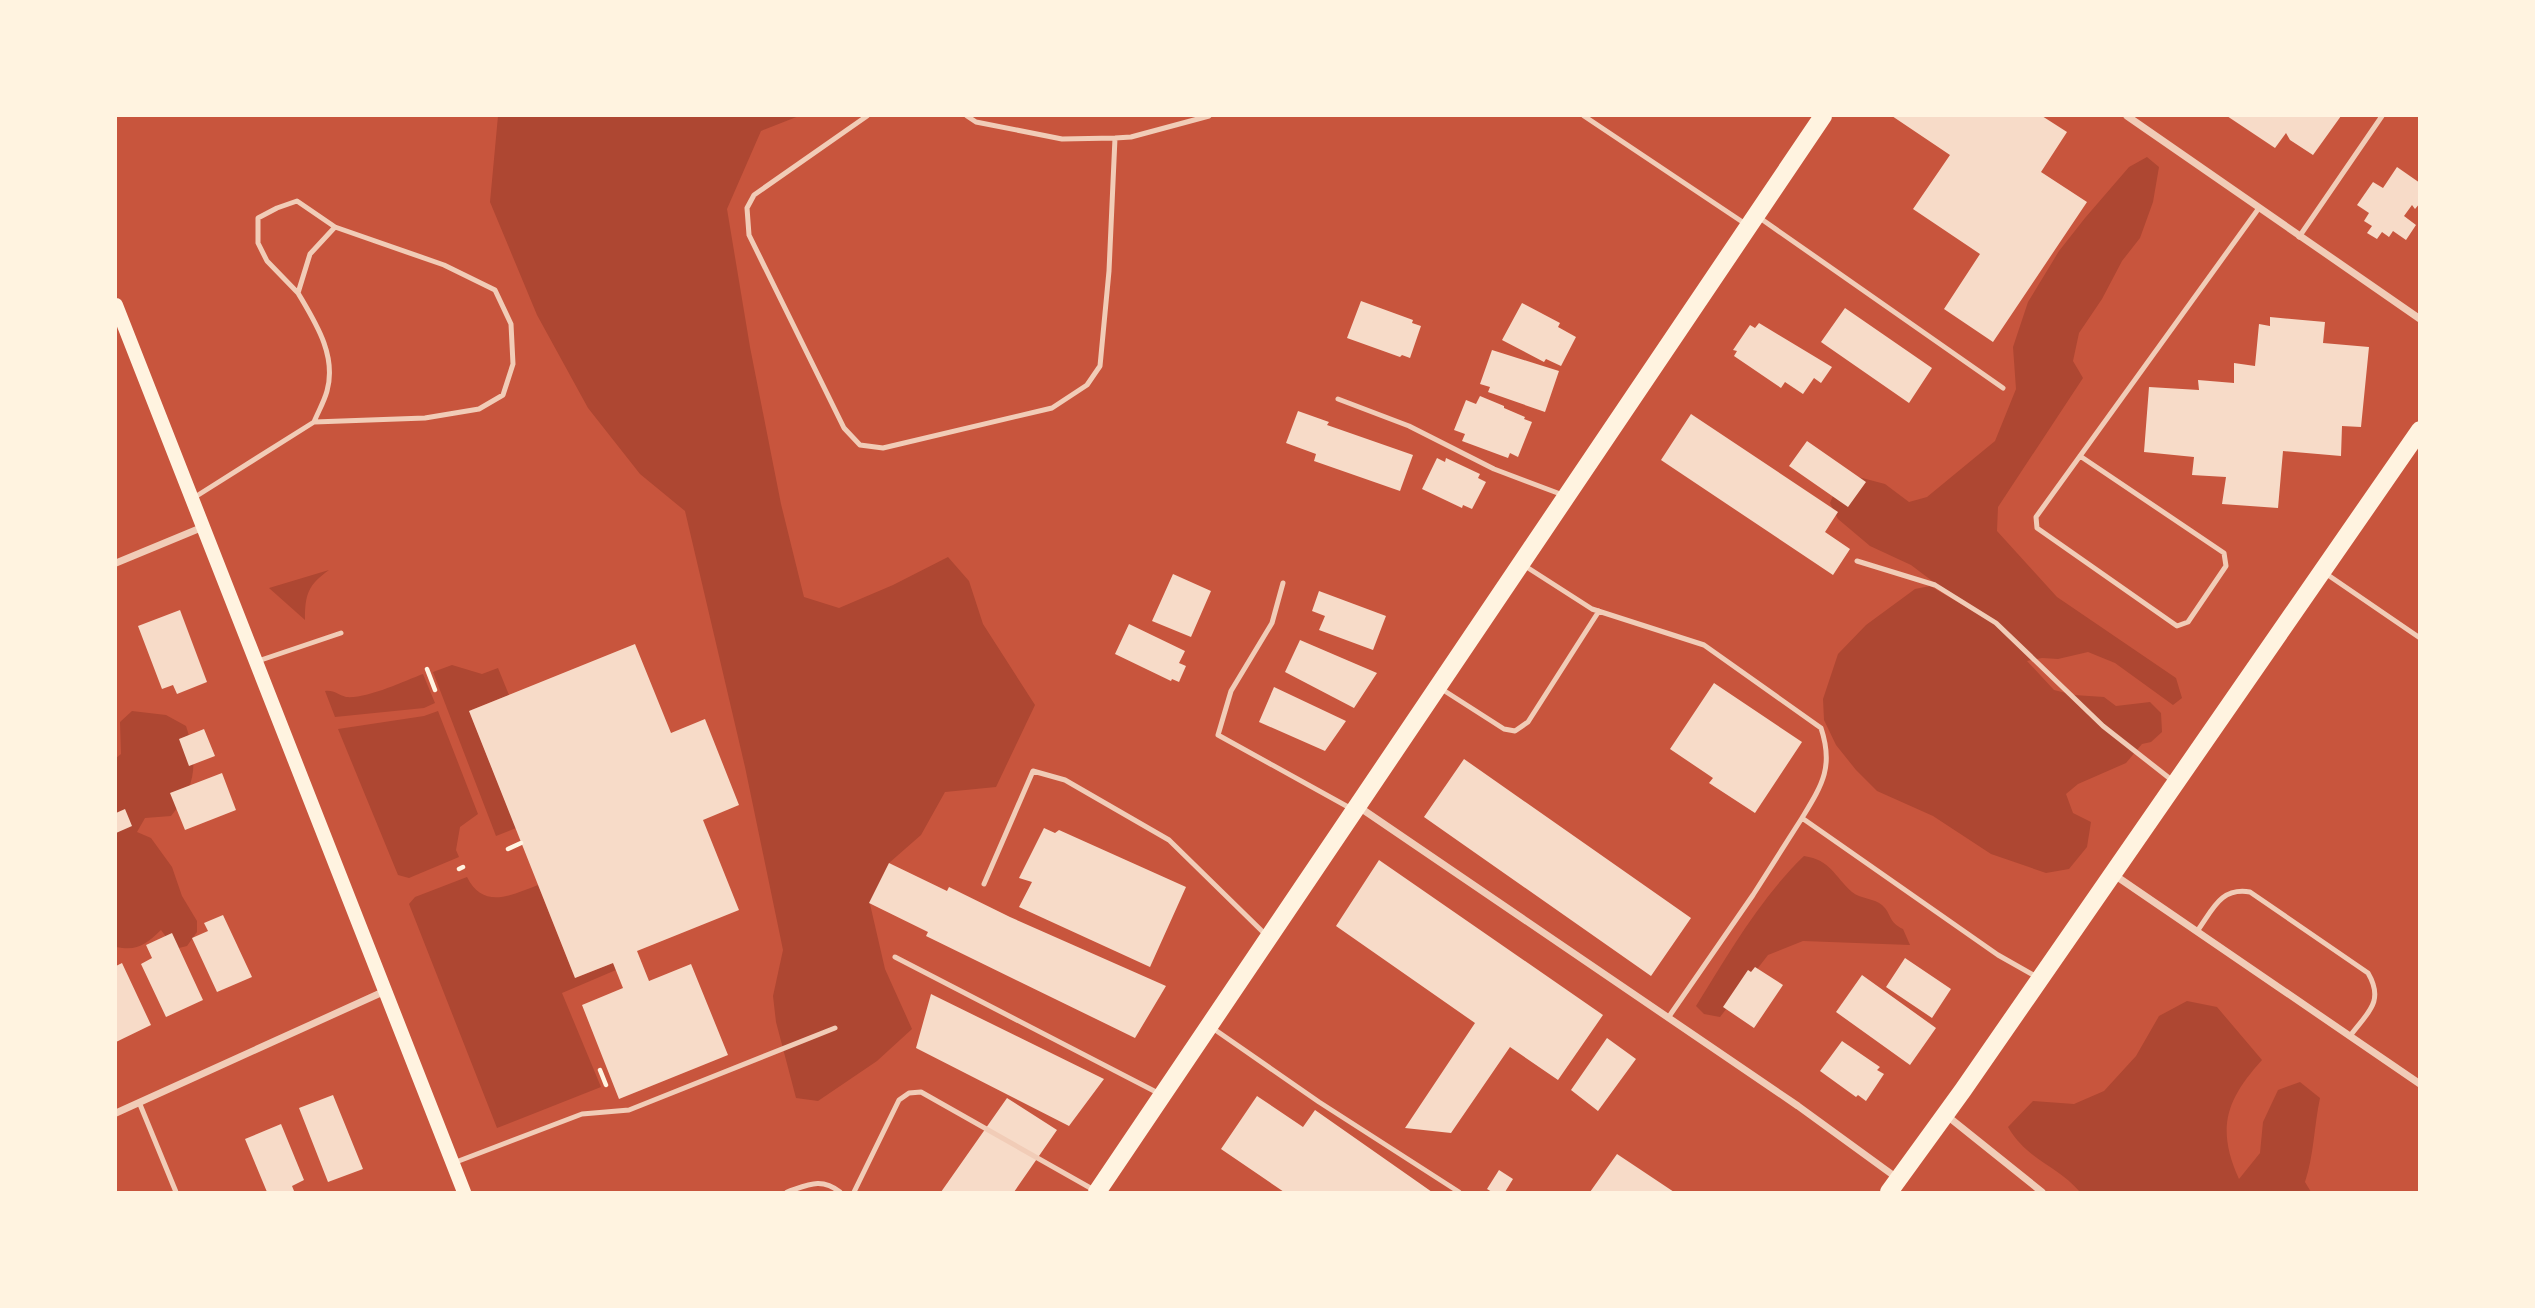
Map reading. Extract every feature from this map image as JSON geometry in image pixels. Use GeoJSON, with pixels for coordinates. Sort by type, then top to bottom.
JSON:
{"type":"FeatureCollection","features":[{"type":"Feature","properties":{"kind":"main road"},"geometry":{"type":"LineString","coordinates":[[1097,1192],[1358,809],[1823,116]]}},
{"type":"Feature","properties":{"kind":"main road"},"geometry":{"type":"LineString","coordinates":[[116,305],[464,1192]]}},
{"type":"Feature","properties":{"kind":"main road"},"geometry":{"type":"LineString","coordinates":[[1894,1186],[2420,430]]}},
{"type":"Feature","properties":{"kind":"street"},"geometry":{"type":"LineString","coordinates":[[2127,116],[2420,319]]}},
{"type":"Feature","properties":{"kind":"street"},"geometry":{"type":"LineString","coordinates":[[116,564],[202,527]]}},
{"type":"Feature","properties":{"kind":"street"},"geometry":{"type":"LineString","coordinates":[[1358,809],[1798,1106],[1894,1186]]}},
{"type":"Feature","properties":{"kind":"street"},"geometry":{"type":"LineString","coordinates":[[2112,874],[2198,930],[2420,1084]]}},
{"type":"Feature","properties":{"kind":"street"},"geometry":{"type":"LineString","coordinates":[[116,1113],[385,991]]}},
{"type":"Feature","properties":{"kind":"street"},"geometry":{"type":"LineString","coordinates":[[1945,1114],[2042,1192]]}},
{"type":"Feature","properties":{"kind":"lane"},"geometry":{"type":"LineString","coordinates":[[866,116],[754,195],[747,208],[749,235],[844,428],[860,445],[883,448],[1052,408],[1087,385],[1100,366],[1109,271],[1115,138]]}},
{"type":"Feature","properties":{"kind":"lane"},"geometry":{"type":"LineString","coordinates":[[968,116],[976,122],[1062,139],[1131,138],[1209,116]]}},
{"type":"Feature","properties":{"kind":"lane"},"geometry":{"type":"LineString","coordinates":[[1584,116],[1751,220],[2003,388]]}},
{"type":"Feature","properties":{"kind":"lane"},"geometry":{"type":"LineString","coordinates":[[2299,236],[2382,116]]}},
{"type":"Feature","properties":{"kind":"lane"},"geometry":{"type":"LineString","coordinates":[[192,499],[314,422],[425,418],[479,408],[503,395],[513,364],[511,324],[495,290],[444,265],[335,227],[297,201],[258,218],[257,243],[267,261],[298,293],[321,330],[329,359],[328,389],[314,422]]}},
{"type":"Feature","properties":{"kind":"lane"},"geometry":{"type":"LineString","coordinates":[[2080,456],[2224,553],[2226,566],[2188,622],[2177,626],[2037,528],[2036,517],[2080,456],[2259,208]]}},
{"type":"Feature","properties":{"kind":"lane"},"geometry":{"type":"LineString","coordinates":[[298,293],[310,254],[335,227]]}},
{"type":"Feature","properties":{"kind":"lane"},"geometry":{"type":"LineString","coordinates":[[1338,399],[1409,426],[1494,469],[1566,496]]}},
{"type":"Feature","properties":{"kind":"lane"},"geometry":{"type":"LineString","coordinates":[[1857,561],[1935,585],[1996,623],[2103,726],[2175,783]]}},
{"type":"Feature","properties":{"kind":"lane"},"geometry":{"type":"LineString","coordinates":[[1521,564],[1599,611],[1704,645],[1821,728],[1826,743],[1827,765],[1822,785],[1753,895],[1668,1018]]}},
{"type":"Feature","properties":{"kind":"lane"},"geometry":{"type":"LineString","coordinates":[[2323,571],[2420,638]]}},
{"type":"Feature","properties":{"kind":"lane"},"geometry":{"type":"LineString","coordinates":[[1283,583],[1272,623],[1231,691],[1218,735],[1358,809]]}},
{"type":"Feature","properties":{"kind":"lane"},"geometry":{"type":"LineString","coordinates":[[1439,687],[1504,729],[1515,731],[1528,722],[1599,611]]}},
{"type":"Feature","properties":{"kind":"lane"},"geometry":{"type":"LineString","coordinates":[[256,662],[341,634]]}},
{"type":"Feature","properties":{"kind":"lane"},"geometry":{"type":"LineString","coordinates":[[984,884],[1033,771],[1065,780],[1169,840],[1270,939]]}},
{"type":"Feature","properties":{"kind":"lane"},"geometry":{"type":"LineString","coordinates":[[1802,818],[1998,955],[2040,978]]}},
{"type":"Feature","properties":{"kind":"lane"},"geometry":{"type":"LineString","coordinates":[[2198,930],[2225,894],[2237,890],[2250,892],[2368,973],[2376,986],[2376,1001],[2350,1036]]}},
{"type":"Feature","properties":{"kind":"lane"},"geometry":{"type":"LineString","coordinates":[[895,957],[1163,1096]]}},
{"type":"Feature","properties":{"kind":"lane"},"geometry":{"type":"LineString","coordinates":[[1210,1027],[1319,1102],[1459,1192]]}},
{"type":"Feature","properties":{"kind":"lane"},"geometry":{"type":"LineString","coordinates":[[453,1163],[582,1114],[629,1110],[835,1028]]}},
{"type":"Feature","properties":{"kind":"lane"},"geometry":{"type":"LineString","coordinates":[[854,1192],[899,1100],[909,1093],[921,1092],[1097,1192]]}},
{"type":"Feature","properties":{"kind":"lane"},"geometry":{"type":"LineString","coordinates":[[139,1102],[176,1192]]}},
{"type":"Feature","properties":{"kind":"lane"},"geometry":{"type":"LineString","coordinates":[[787,1192],[812,1183],[829,1183],[840,1192]]}},
{"type":"Feature","properties":{"kind":"path"},"geometry":{"type":"LineString","coordinates":[[427,669],[435,690]]}},
{"type":"Feature","properties":{"kind":"path"},"geometry":{"type":"LineString","coordinates":[[508,849],[521,843]]}},
{"type":"Feature","properties":{"kind":"path"},"geometry":{"type":"LineString","coordinates":[[600,1070],[606,1085]]}},
{"type":"Feature","properties":{"kind":"shaded area"},"geometry":{"type":"Polygon","coordinates":[[[498,116],[799,116],[761,131],[727,209],[750,347],[781,504],[804,597],[839,608],[948,557],[969,581],[983,624],[1035,705],[996,787],[945,792],[921,835],[889,863],[870,904],[885,969],[912,1029],[877,1061],[818,1101],[796,1098],[776,1022],[773,996],[783,950],[745,767],[685,511],[640,474],[588,408],[537,315],[490,202],[498,116]]]}},
{"type":"Feature","properties":{"kind":"shaded area"},"geometry":{"type":"Polygon","coordinates":[[[2147,157],[2159,167],[2153,202],[2140,238],[2122,261],[2102,299],[2079,333],[2073,361],[2083,378],[1998,507],[1997,531],[2057,597],[2176,678],[2182,698],[2173,705],[2115,663],[2088,652],[2058,659],[2027,661],[2054,690],[2074,695],[2104,697],[2116,706],[2150,702],[2161,713],[2162,732],[2151,742],[2142,744],[2126,763],[2078,784],[2066,794],[2073,813],[2091,822],[2087,847],[2069,869],[2046,873],[1991,854],[1933,816],[1877,791],[1836,745],[1824,720],[1823,699],[1838,654],[1866,625],[1915,589],[1930,586],[1968,608],[1911,565],[1870,546],[1838,519],[1830,503],[1843,473],[1885,484],[1909,502],[1927,497],[1995,441],[2016,389],[2013,347],[2028,302],[2059,251],[2085,218],[2129,167],[2147,157]]]}},
{"type":"Feature","properties":{"kind":"shaded area"},"geometry":{"type":"Polygon","coordinates":[[[329,570],[316,580],[309,591],[305,620],[269,588],[329,570]]]}},
{"type":"Feature","properties":{"kind":"shaded area"},"geometry":{"type":"Polygon","coordinates":[[[452,665],[482,674],[498,668],[509,695],[469,711],[516,828],[496,836],[433,672],[452,665]]]}},
{"type":"Feature","properties":{"kind":"shaded area"},"geometry":{"type":"Polygon","coordinates":[[[423,674],[435,703],[424,708],[335,717],[325,691],[355,697],[423,674]]]}},
{"type":"Feature","properties":{"kind":"shaded area"},"geometry":{"type":"Polygon","coordinates":[[[132,711],[166,715],[186,726],[192,751],[193,773],[180,805],[171,816],[145,818],[137,832],[151,838],[172,867],[182,896],[197,921],[197,932],[187,946],[175,949],[161,930],[141,946],[116,947],[116,758],[121,754],[120,722],[132,711]]]}},
{"type":"Feature","properties":{"kind":"shaded area"},"geometry":{"type":"Polygon","coordinates":[[[438,711],[478,814],[460,827],[456,850],[459,857],[409,878],[398,875],[338,729],[424,716],[438,711]]]}},
{"type":"Feature","properties":{"kind":"shaded area"},"geometry":{"type":"Polygon","coordinates":[[[1804,856],[1826,865],[1855,894],[1882,905],[1892,921],[1903,929],[1910,945],[1803,941],[1768,955],[1720,1017],[1704,1014],[1696,1006],[1732,947],[1773,890],[1804,856]]]}},
{"type":"Feature","properties":{"kind":"shaded area"},"geometry":{"type":"Polygon","coordinates":[[[467,877],[481,894],[490,897],[508,896],[538,885],[575,978],[613,963],[616,970],[562,993],[601,1087],[497,1128],[409,904],[415,897],[467,877]]]}},
{"type":"Feature","properties":{"kind":"shaded area"},"geometry":{"type":"Polygon","coordinates":[[[2187,1001],[2217,1007],[2262,1060],[2240,1088],[2228,1115],[2228,1145],[2239,1179],[2260,1153],[2263,1122],[2278,1090],[2300,1082],[2320,1098],[2305,1182],[2311,1192],[2080,1192],[2062,1175],[2024,1148],[2008,1127],[2033,1101],[2074,1104],[2104,1091],[2136,1056],[2159,1016],[2187,1001]]]}},
{"type":"Feature","properties":{"kind":"building"},"geometry":{"type":"Polygon","coordinates":[[[1892,116],[2042,116],[2067,132],[2041,172],[2087,202],[1993,342],[1944,309],[1980,254],[1913,209],[1950,155],[1892,116]]]}},
{"type":"Feature","properties":{"kind":"building"},"geometry":{"type":"Polygon","coordinates":[[[2227,116],[2341,116],[2313,155],[2290,140],[2286,133],[2275,148],[2227,116]]]}},
{"type":"Feature","properties":{"kind":"building"},"geometry":{"type":"Polygon","coordinates":[[[2397,167],[2420,183],[2420,203],[2415,209],[2412,205],[2404,216],[2416,225],[2406,240],[2393,231],[2389,237],[2382,232],[2377,239],[2367,233],[2372,226],[2364,221],[2369,213],[2357,205],[2373,182],[2383,188],[2397,167]]]}},
{"type":"Feature","properties":{"kind":"building"},"geometry":{"type":"Polygon","coordinates":[[[1361,301],[1413,320],[1412,323],[1421,326],[1410,358],[1347,338],[1361,301]]]}},
{"type":"Feature","properties":{"kind":"building"},"geometry":{"type":"Polygon","coordinates":[[[1522,303],[1560,323],[1558,327],[1576,337],[1561,366],[1546,359],[1544,362],[1502,340],[1522,303]]]}},
{"type":"Feature","properties":{"kind":"building"},"geometry":{"type":"Polygon","coordinates":[[[1845,308],[1932,368],[1909,403],[1821,342],[1845,308]]]}},
{"type":"Feature","properties":{"kind":"building"},"geometry":{"type":"Polygon","coordinates":[[[2270,317],[2325,322],[2323,343],[2369,347],[2361,427],[2342,426],[2341,456],[2283,451],[2278,508],[2222,504],[2226,477],[2192,475],[2194,457],[2144,452],[2149,387],[2199,390],[2198,380],[2234,383],[2234,363],[2255,366],[2259,324],[2270,326],[2270,317]]]}},
{"type":"Feature","properties":{"kind":"building"},"geometry":{"type":"Polygon","coordinates":[[[1759,323],[1832,367],[1821,383],[1814,378],[1803,394],[1785,382],[1781,388],[1734,356],[1737,351],[1733,350],[1750,325],[1755,328],[1759,323]]]}},
{"type":"Feature","properties":{"kind":"building"},"geometry":{"type":"Polygon","coordinates":[[[1492,350],[1559,371],[1545,412],[1488,392],[1490,387],[1480,384],[1492,350]]]}},
{"type":"Feature","properties":{"kind":"building"},"geometry":{"type":"Polygon","coordinates":[[[1480,396],[1532,422],[1518,457],[1510,453],[1508,458],[1462,441],[1465,434],[1454,430],[1466,400],[1476,404],[1480,396]]]}},
{"type":"Feature","properties":{"kind":"building"},"geometry":{"type":"Polygon","coordinates":[[[1298,411],[1329,422],[1327,425],[1413,455],[1400,491],[1314,461],[1316,454],[1286,443],[1298,411]]]}},
{"type":"Feature","properties":{"kind":"building"},"geometry":{"type":"Polygon","coordinates":[[[1691,414],[1838,512],[1825,532],[1850,549],[1833,575],[1661,460],[1691,414]]]}},
{"type":"Feature","properties":{"kind":"building"},"geometry":{"type":"Polygon","coordinates":[[[1807,441],[1866,482],[1848,507],[1789,466],[1807,441]]]}},
{"type":"Feature","properties":{"kind":"building"},"geometry":{"type":"Polygon","coordinates":[[[1437,458],[1445,462],[1446,458],[1480,474],[1478,478],[1486,482],[1472,509],[1463,505],[1462,508],[1422,489],[1437,458]]]}},
{"type":"Feature","properties":{"kind":"building"},"geometry":{"type":"Polygon","coordinates":[[[1173,574],[1211,591],[1191,637],[1152,621],[1173,574]]]}},
{"type":"Feature","properties":{"kind":"building"},"geometry":{"type":"Polygon","coordinates":[[[1319,591],[1386,616],[1373,650],[1319,630],[1325,616],[1312,611],[1319,591]]]}},
{"type":"Feature","properties":{"kind":"building"},"geometry":{"type":"Polygon","coordinates":[[[180,610],[207,682],[177,694],[173,685],[162,689],[138,626],[180,610]]]}},
{"type":"Feature","properties":{"kind":"building"},"geometry":{"type":"Polygon","coordinates":[[[1129,624],[1185,651],[1179,663],[1186,666],[1179,682],[1172,679],[1171,681],[1115,654],[1129,624]]]}},
{"type":"Feature","properties":{"kind":"building"},"geometry":{"type":"Polygon","coordinates":[[[1300,640],[1377,673],[1354,708],[1285,672],[1300,640]]]}},
{"type":"Feature","properties":{"kind":"building"},"geometry":{"type":"Polygon","coordinates":[[[635,644],[671,733],[705,719],[739,805],[703,820],[739,910],[637,951],[649,981],[691,964],[728,1055],[619,1099],[582,1005],[623,988],[613,963],[575,978],[469,711],[635,644]]]}},
{"type":"Feature","properties":{"kind":"building"},"geometry":{"type":"Polygon","coordinates":[[[1714,683],[1802,742],[1755,813],[1709,783],[1713,778],[1670,749],[1714,683]]]}},
{"type":"Feature","properties":{"kind":"building"},"geometry":{"type":"Polygon","coordinates":[[[1274,687],[1346,721],[1325,751],[1259,722],[1274,687]]]}},
{"type":"Feature","properties":{"kind":"building"},"geometry":{"type":"Polygon","coordinates":[[[204,729],[215,756],[189,766],[179,739],[204,729]]]}},
{"type":"Feature","properties":{"kind":"building"},"geometry":{"type":"Polygon","coordinates":[[[1464,759],[1691,918],[1651,976],[1424,817],[1464,759]]]}},
{"type":"Feature","properties":{"kind":"building"},"geometry":{"type":"Polygon","coordinates":[[[222,773],[236,810],[185,830],[170,793],[222,773]]]}},
{"type":"Feature","properties":{"kind":"building"},"geometry":{"type":"Polygon","coordinates":[[[125,809],[132,826],[116,833],[116,813],[125,809]]]}},
{"type":"Feature","properties":{"kind":"building"},"geometry":{"type":"Polygon","coordinates":[[[1044,828],[1055,833],[1059,830],[1186,887],[1150,967],[1019,907],[1032,882],[1019,878],[1044,828]]]}},
{"type":"Feature","properties":{"kind":"building"},"geometry":{"type":"Polygon","coordinates":[[[1379,860],[1603,1015],[1558,1080],[1510,1047],[1451,1133],[1405,1128],[1475,1023],[1336,926],[1379,860]]]}},
{"type":"Feature","properties":{"kind":"building"},"geometry":{"type":"Polygon","coordinates":[[[889,863],[947,891],[949,887],[1166,986],[1135,1038],[926,936],[928,932],[869,903],[889,863]]]}},
{"type":"Feature","properties":{"kind":"building"},"geometry":{"type":"Polygon","coordinates":[[[223,915],[252,977],[217,992],[192,938],[208,931],[204,923],[223,915]]]}},
{"type":"Feature","properties":{"kind":"building"},"geometry":{"type":"Polygon","coordinates":[[[172,933],[203,1000],[166,1017],[141,964],[152,958],[146,945],[172,933]]]}},
{"type":"Feature","properties":{"kind":"building"},"geometry":{"type":"Polygon","coordinates":[[[1905,958],[1951,989],[1932,1018],[1886,987],[1905,958]]]}},
{"type":"Feature","properties":{"kind":"building"},"geometry":{"type":"Polygon","coordinates":[[[122,963],[151,1025],[116,1042],[116,966],[122,963]]]}},
{"type":"Feature","properties":{"kind":"building"},"geometry":{"type":"Polygon","coordinates":[[[1755,967],[1783,985],[1754,1028],[1723,1007],[1748,970],[1751,972],[1755,967]]]}},
{"type":"Feature","properties":{"kind":"building"},"geometry":{"type":"Polygon","coordinates":[[[1862,975],[1936,1028],[1910,1065],[1836,1012],[1862,975]]]}},
{"type":"Feature","properties":{"kind":"building"},"geometry":{"type":"Polygon","coordinates":[[[931,994],[1104,1079],[1069,1126],[916,1048],[931,994]]]}},
{"type":"Feature","properties":{"kind":"building"},"geometry":{"type":"Polygon","coordinates":[[[1607,1038],[1636,1059],[1598,1111],[1571,1090],[1607,1038]]]}},
{"type":"Feature","properties":{"kind":"building"},"geometry":{"type":"Polygon","coordinates":[[[1842,1041],[1880,1067],[1877,1070],[1884,1074],[1866,1101],[1858,1095],[1856,1097],[1820,1071],[1842,1041]]]}},
{"type":"Feature","properties":{"kind":"building"},"geometry":{"type":"Polygon","coordinates":[[[333,1095],[363,1169],[328,1182],[299,1108],[333,1095]]]}},
{"type":"Feature","properties":{"kind":"building"},"geometry":{"type":"Polygon","coordinates":[[[1257,1096],[1303,1127],[1315,1110],[1432,1192],[1284,1192],[1221,1149],[1257,1096]]]}},
{"type":"Feature","properties":{"kind":"building"},"geometry":{"type":"Polygon","coordinates":[[[1007,1098],[1057,1130],[1014,1192],[941,1192],[1007,1098]]]}},
{"type":"Feature","properties":{"kind":"building"},"geometry":{"type":"Polygon","coordinates":[[[281,1124],[304,1180],[292,1186],[294,1191],[267,1192],[245,1139],[281,1124]]]}},
{"type":"Feature","properties":{"kind":"building"},"geometry":{"type":"Polygon","coordinates":[[[1617,1154],[1674,1192],[1590,1192],[1617,1154]]]}},
{"type":"Feature","properties":{"kind":"building"},"geometry":{"type":"Polygon","coordinates":[[[1499,1170],[1513,1179],[1505,1192],[1492,1192],[1487,1189],[1499,1170]]]}}]}
